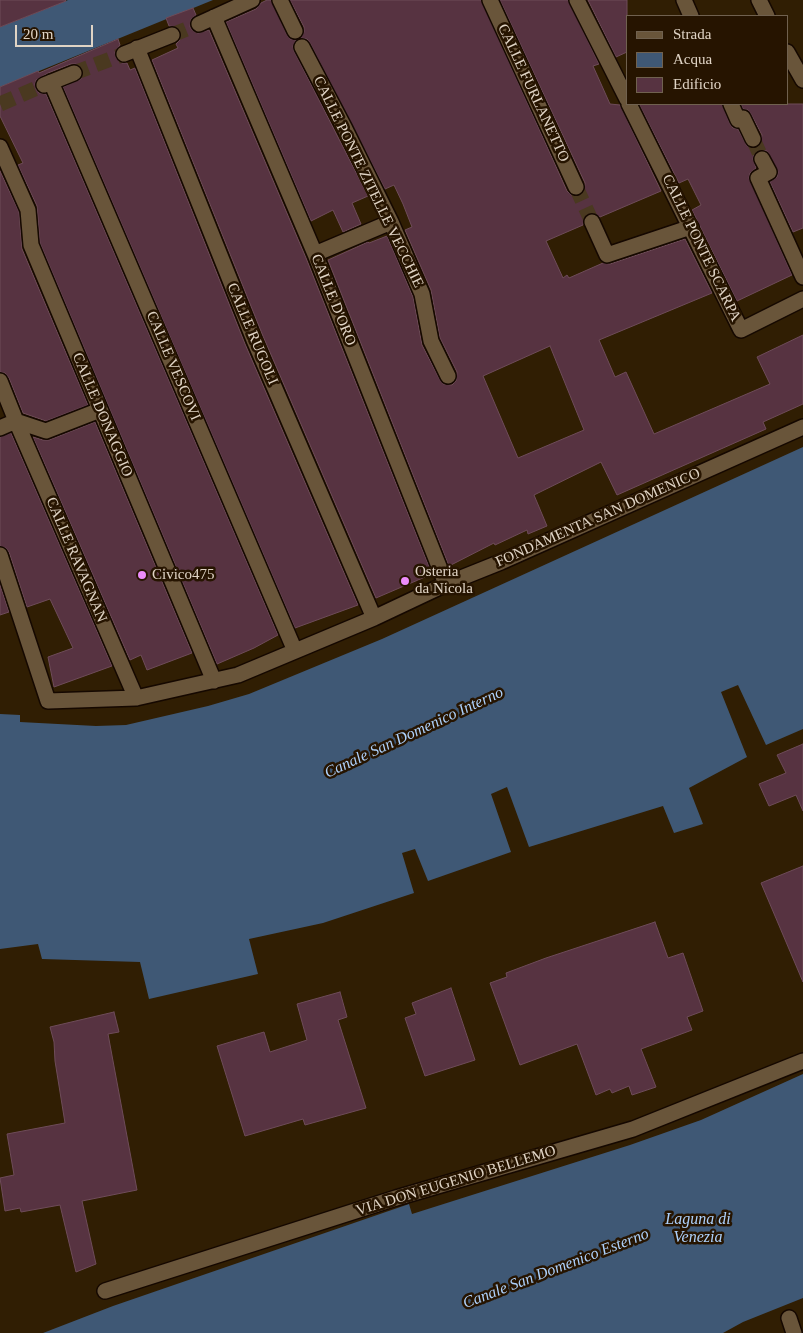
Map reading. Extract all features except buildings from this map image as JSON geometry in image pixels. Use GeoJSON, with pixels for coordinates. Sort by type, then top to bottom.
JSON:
{"type":"FeatureCollection","features":[{"type":"Feature","properties":{"kind":"street"},"geometry":{"type":"LineString","coordinates":[[199,24],[252,0]]}},
{"type":"Feature","properties":{"kind":"street"},"geometry":{"type":"LineString","coordinates":[[280,0],[295,31]]}},
{"type":"Feature","properties":{"kind":"street","name":"CALLE FURLANETTO"},"geometry":{"type":"LineString","coordinates":[[490,0],[576,187]]}},
{"type":"Feature","properties":{"kind":"street"},"geometry":{"type":"LineString","coordinates":[[578,0],[626,97]]}},
{"type":"Feature","properties":{"kind":"street"},"geometry":{"type":"LineString","coordinates":[[684,0],[691,15]]}},
{"type":"Feature","properties":{"kind":"street"},"geometry":{"type":"LineString","coordinates":[[759,0],[766,15]]}},
{"type":"Feature","properties":{"kind":"street","name":"CALLE D'ORO"},"geometry":{"type":"LineString","coordinates":[[214,17],[315,254],[446,584]]}},
{"type":"Feature","properties":{"kind":"street","name":"CALLE RUGOLI"},"geometry":{"type":"LineString","coordinates":[[172,35],[130,51],[374,618]]}},
{"type":"Feature","properties":{"kind":"street","name":"CALLE PONTE ZITELLE VECCHIE"},"geometry":{"type":"LineString","coordinates":[[302,47],[346,129],[391,222],[422,294],[431,341],[448,376]]}},
{"type":"Feature","properties":{"kind":"street"},"geometry":{"type":"LineString","coordinates":[[788,54],[803,80]]}},
{"type":"Feature","properties":{"kind":"street","name":"CALLE VESCOVI"},"geometry":{"type":"LineString","coordinates":[[74,73],[48,83],[295,651]]}},
{"type":"Feature","properties":{"kind":"street","name":"CALLE PONTE SCARPA"},"geometry":{"type":"LineString","coordinates":[[630,105],[741,330],[803,299]]}},
{"type":"Feature","properties":{"kind":"street"},"geometry":{"type":"LineString","coordinates":[[731,105],[738,120],[743,118],[753,139]]}},
{"type":"Feature","properties":{"kind":"street","name":"CALLE DONAGGIO"},"geometry":{"type":"LineString","coordinates":[[0,147],[28,210],[31,245],[214,681]]}},
{"type":"Feature","properties":{"kind":"street"},"geometry":{"type":"LineString","coordinates":[[762,159],[769,172],[758,178],[803,277]]}},
{"type":"Feature","properties":{"kind":"street"},"geometry":{"type":"LineString","coordinates":[[315,254],[391,222]]}},
{"type":"Feature","properties":{"kind":"street"},"geometry":{"type":"LineString","coordinates":[[592,222],[608,255],[691,227]]}},
{"type":"Feature","properties":{"kind":"street","name":"CALLE RAVAGNAN"},"geometry":{"type":"LineString","coordinates":[[0,381],[136,698]]}},
{"type":"Feature","properties":{"kind":"street"},"geometry":{"type":"LineString","coordinates":[[0,428],[16,421],[46,430],[100,410]]}},
{"type":"Feature","properties":{"kind":"street","name":"FONDAMENTA SAN DOMENICO"},"geometry":{"type":"LineString","coordinates":[[0,555],[48,701],[136,698],[238,675],[374,618],[446,584],[501,562],[803,427]]}},
{"type":"Feature","properties":{"kind":"street","name":"VIA DON EUGENIO BELLEMO"},"geometry":{"type":"LineString","coordinates":[[105,1290],[396,1198],[633,1129],[803,1061]]}},
{"type":"Feature","properties":{"kind":"street"},"geometry":{"type":"LineString","coordinates":[[789,1318],[794,1333]]}},
{"type":"Feature","properties":{"kind":"water"},"geometry":{"type":"Polygon","coordinates":[[[68,0],[213,0],[0,87],[0,27],[68,0]]]}},
{"type":"Feature","properties":{"kind":"water","name":"Canale San Domenico Interno"},"geometry":{"type":"Polygon","coordinates":[[[803,447],[803,729],[766,745],[738,685],[721,692],[747,757],[689,788],[703,824],[674,833],[663,806],[529,847],[507,787],[491,794],[511,852],[428,881],[415,849],[402,853],[414,893],[323,923],[249,939],[258,974],[149,999],[140,962],[42,959],[38,944],[0,949],[0,714],[20,715],[20,722],[96,726],[126,725],[208,706],[249,694],[382,639],[803,447]]]}},
{"type":"Feature","properties":{"kind":"water","name":"Laguna di Venezia"},"geometry":{"type":"Polygon","coordinates":[[[803,1074],[803,1298],[743,1322],[723,1333],[43,1333],[113,1306],[409,1204],[412,1214],[630,1145],[701,1120],[803,1074]]]}},
{"type":"Feature","properties":{"kind":"tunnel"},"geometry":{"type":"LineString","coordinates":[[172,35],[199,24]]}},
{"type":"Feature","properties":{"kind":"tunnel"},"geometry":{"type":"LineString","coordinates":[[74,73],[124,54]]}},
{"type":"Feature","properties":{"kind":"tunnel"},"geometry":{"type":"LineString","coordinates":[[0,104],[44,85]]}},
{"type":"Feature","properties":{"kind":"tunnel"},"geometry":{"type":"LineString","coordinates":[[753,139],[762,159]]}},
{"type":"Feature","properties":{"kind":"tunnel"},"geometry":{"type":"LineString","coordinates":[[576,187],[592,222]]}},
{"type":"Feature","properties":{"kind":"place","name":"Civico475"},"geometry":{"type":"Point","coordinates":[142,575]}},
{"type":"Feature","properties":{"kind":"place","name":"Osteria da Nicola"},"geometry":{"type":"Point","coordinates":[405,581]}},
{"type":"Feature","properties":{"kind":"water label","name":"Canale San Domenico Esterno"},"geometry":{"type":"Point","coordinates":[556,1269]}}]}
